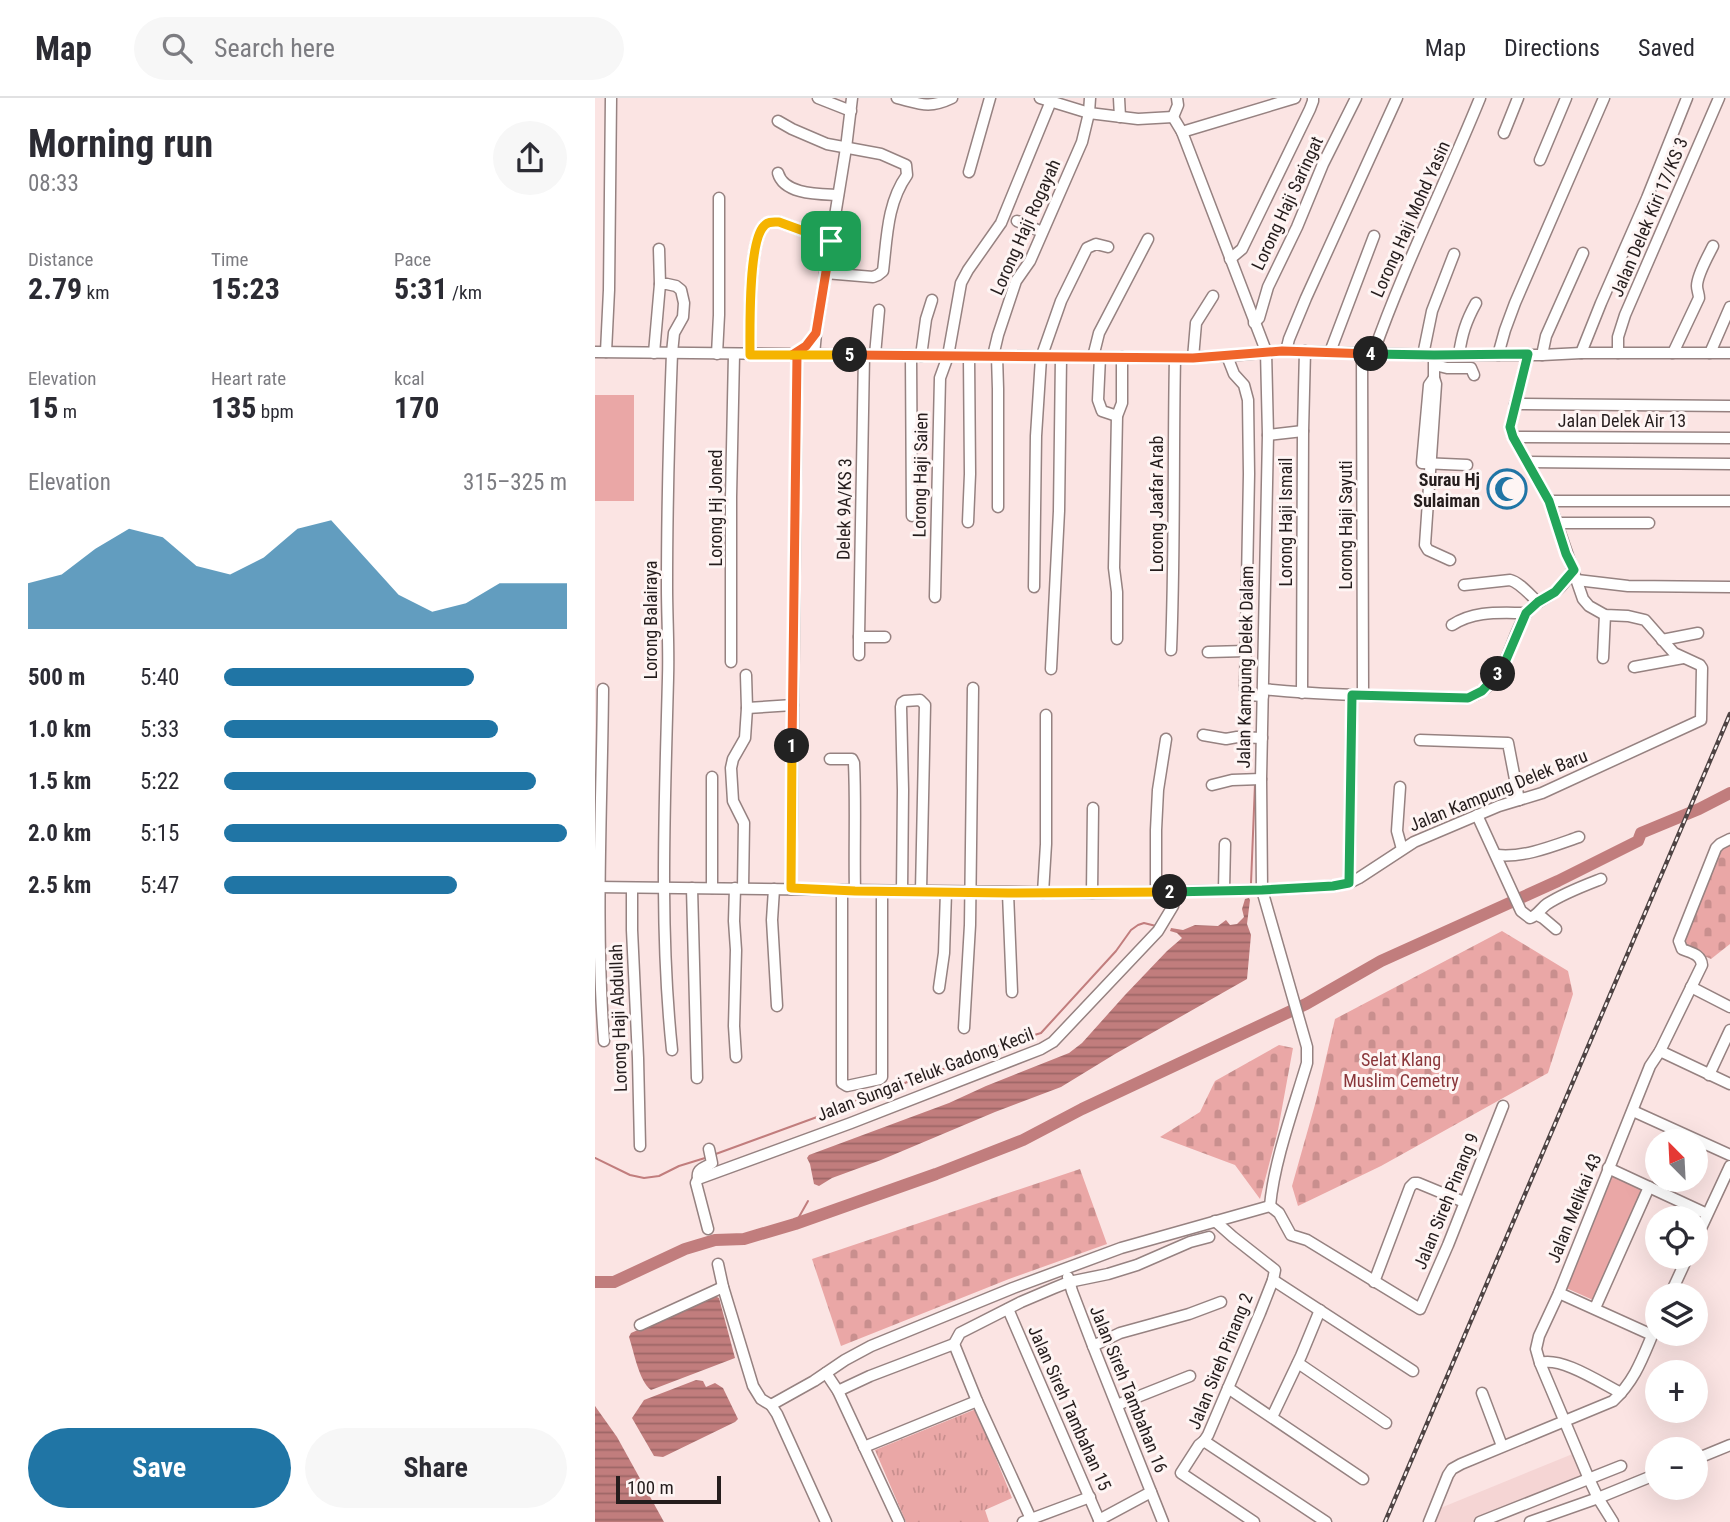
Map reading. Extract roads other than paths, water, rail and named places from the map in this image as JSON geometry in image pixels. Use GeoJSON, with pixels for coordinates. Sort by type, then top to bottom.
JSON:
{"type":"FeatureCollection","features":[{"type":"Feature","properties":{"kind":"street"},"geometry":{"type":"LineString","coordinates":[[611,98],[609,290],[601,352],[1175,358],[1305,351],[1431,359],[1459,354],[1542,355],[1581,352],[1618,345],[1673,352],[1730,353]]}},
{"type":"Feature","properties":{"kind":"street"},"geometry":{"type":"LineString","coordinates":[[818,98],[851,111]]}},
{"type":"Feature","properties":{"kind":"street"},"geometry":{"type":"LineString","coordinates":[[814,355],[852,98]]}},
{"type":"Feature","properties":{"kind":"street"},"geometry":{"type":"LineString","coordinates":[[897,98],[935,105],[952,98]]}},
{"type":"Feature","properties":{"kind":"street"},"geometry":{"type":"LineString","coordinates":[[969,172],[990,98]]}},
{"type":"Feature","properties":{"kind":"street","name":"Lorong Haji Rogayah"},"geometry":{"type":"LineString","coordinates":[[998,507],[999,389],[995,356],[998,335],[1016,281],[1030,261],[1082,142],[1090,98]]}},
{"type":"Feature","properties":{"kind":"street"},"geometry":{"type":"LineString","coordinates":[[1119,98],[1120,117]]}},
{"type":"Feature","properties":{"kind":"street"},"geometry":{"type":"LineString","coordinates":[[1045,100],[1089,113],[1151,120],[1173,117],[1178,105],[1177,98]]}},
{"type":"Feature","properties":{"kind":"street"},"geometry":{"type":"LineString","coordinates":[[1182,132],[1293,98]]}},
{"type":"Feature","properties":{"kind":"street"},"geometry":{"type":"LineString","coordinates":[[1230,259],[1242,249],[1313,98]]}},
{"type":"Feature","properties":{"kind":"street","name":"Lorong Haji Saringat"},"geometry":{"type":"LineString","coordinates":[[1254,323],[1259,318],[1268,287],[1323,164],[1356,98]]}},
{"type":"Feature","properties":{"kind":"street"},"geometry":{"type":"LineString","coordinates":[[1286,351],[1306,298],[1397,98]]}},
{"type":"Feature","properties":{"kind":"street","name":"Lorong Haji Mohd Yasin"},"geometry":{"type":"LineString","coordinates":[[1368,354],[1481,98]]}},
{"type":"Feature","properties":{"kind":"street"},"geometry":{"type":"LineString","coordinates":[[1504,133],[1518,98]]}},
{"type":"Feature","properties":{"kind":"street"},"geometry":{"type":"LineString","coordinates":[[1540,160],[1566,98]]}},
{"type":"Feature","properties":{"kind":"street"},"geometry":{"type":"LineString","coordinates":[[1498,355],[1515,303],[1604,98]]}},
{"type":"Feature","properties":{"kind":"street"},"geometry":{"type":"LineString","coordinates":[[1581,352],[1687,98]]}},
{"type":"Feature","properties":{"kind":"street","name":"Jalan Delek Kiri 17/KS 3"},"geometry":{"type":"LineString","coordinates":[[1618,345],[1625,316],[1719,98]]}},
{"type":"Feature","properties":{"kind":"street","name":"Lorong Haji Saien"},"geometry":{"type":"LineString","coordinates":[[935,597],[941,373],[948,356],[961,283],[1001,223],[1045,100]]}},
{"type":"Feature","properties":{"kind":"street","name":"Jalan Kampung Delek Dalam"},"geometry":{"type":"LineString","coordinates":[[1173,117],[1182,132],[1266,351],[1268,435],[1260,694],[1262,738],[1253,779],[1262,890],[1307,1047],[1307,1063],[1279,1160],[1271,1193],[1271,1206]]}},
{"type":"Feature","properties":{"kind":"street"},"geometry":{"type":"LineString","coordinates":[[778,121],[827,144],[881,154],[906,165],[907,175],[899,186],[891,210],[883,271],[873,276],[825,273]]}},
{"type":"Feature","properties":{"kind":"street"},"geometry":{"type":"LineString","coordinates":[[779,173],[780,180],[788,187],[838,195]]}},
{"type":"Feature","properties":{"kind":"street"},"geometry":{"type":"LineString","coordinates":[[717,354],[719,198]]}},
{"type":"Feature","properties":{"kind":"street"},"geometry":{"type":"LineString","coordinates":[[750,355],[752,264],[759,232],[771,221],[779,222],[831,241]]}},
{"type":"Feature","properties":{"kind":"street"},"geometry":{"type":"LineString","coordinates":[[1017,221],[1042,232]]}},
{"type":"Feature","properties":{"kind":"street"},"geometry":{"type":"LineString","coordinates":[[1330,352],[1374,236]]}},
{"type":"Feature","properties":{"kind":"street"},"geometry":{"type":"LineString","coordinates":[[1117,416],[1103,411],[1098,400],[1099,333],[1148,239]]}},
{"type":"Feature","properties":{"kind":"street"},"geometry":{"type":"LineString","coordinates":[[1034,587],[1036,436],[1041,358],[1061,301],[1087,248],[1096,244],[1108,247]]}},
{"type":"Feature","properties":{"kind":"street"},"geometry":{"type":"LineString","coordinates":[[1673,352],[1699,298],[1697,286],[1713,246]]}},
{"type":"Feature","properties":{"kind":"street"},"geometry":{"type":"LineString","coordinates":[[654,353],[660,284],[659,249]]}},
{"type":"Feature","properties":{"kind":"street"},"geometry":{"type":"LineString","coordinates":[[1542,355],[1546,336],[1583,253]]}},
{"type":"Feature","properties":{"kind":"street"},"geometry":{"type":"LineString","coordinates":[[1450,560],[1428,550],[1425,545],[1427,463],[1437,384],[1432,381],[1431,311],[1454,254]]}},
{"type":"Feature","properties":{"kind":"street","name":"Lorong Balairaya"},"geometry":{"type":"LineString","coordinates":[[660,284],[676,286],[681,290],[684,303],[683,317],[674,333],[668,560],[665,887],[668,1017],[672,1049]]}},
{"type":"Feature","properties":{"kind":"street"},"geometry":{"type":"LineString","coordinates":[[1198,357],[1202,345],[1194,344],[1196,323],[1213,296]]}},
{"type":"Feature","properties":{"kind":"street"},"geometry":{"type":"LineString","coordinates":[[912,516],[916,356],[932,300]]}},
{"type":"Feature","properties":{"kind":"street"},"geometry":{"type":"LineString","coordinates":[[1459,354],[1467,318],[1476,303]]}},
{"type":"Feature","properties":{"kind":"street"},"geometry":{"type":"LineString","coordinates":[[1710,353],[1730,307]]}},
{"type":"Feature","properties":{"kind":"street","name":"Delek 9A/KS 3"},"geometry":{"type":"LineString","coordinates":[[859,655],[870,355],[879,310]]}},
{"type":"Feature","properties":{"kind":"street"},"geometry":{"type":"LineString","coordinates":[[795,355],[816,333]]}},
{"type":"Feature","properties":{"kind":"street","name":"Lorong Haji Ismail"},"geometry":{"type":"LineString","coordinates":[[1302,693],[1305,351]]}},
{"type":"Feature","properties":{"kind":"street","name":"Lorong Hj Joned"},"geometry":{"type":"LineString","coordinates":[[731,662],[734,354]]}},
{"type":"Feature","properties":{"kind":"street","name":"Lorong Haji Sayuti"},"geometry":{"type":"LineString","coordinates":[[1349,883],[1368,354]]}},
{"type":"Feature","properties":{"kind":"street"},"geometry":{"type":"LineString","coordinates":[[1528,354],[1510,427],[1549,501],[1583,599],[1589,606],[1605,615],[1645,620],[1674,653],[1683,658]]}},
{"type":"Feature","properties":{"kind":"street"},"geometry":{"type":"LineString","coordinates":[[791,888],[795,355]]}},
{"type":"Feature","properties":{"kind":"street"},"geometry":{"type":"LineString","coordinates":[[968,522],[969,356]]}},
{"type":"Feature","properties":{"kind":"street"},"geometry":{"type":"LineString","coordinates":[[1227,356],[1234,374],[1244,385],[1248,400],[1246,693],[1474,696],[1495,679],[1503,667],[1526,613],[1575,575]]}},
{"type":"Feature","properties":{"kind":"street"},"geometry":{"type":"LineString","coordinates":[[1051,669],[1059,511],[1061,357]]}},
{"type":"Feature","properties":{"kind":"street"},"geometry":{"type":"LineString","coordinates":[[1117,639],[1118,592],[1114,568],[1117,416],[1122,403],[1122,357]]}},
{"type":"Feature","properties":{"kind":"street","name":"Lorong Jaafar Arab"},"geometry":{"type":"LineString","coordinates":[[1171,650],[1175,358]]}},
{"type":"Feature","properties":{"kind":"street"},"geometry":{"type":"LineString","coordinates":[[1431,359],[1447,368],[1471,368],[1474,374]]}},
{"type":"Feature","properties":{"kind":"street"},"geometry":{"type":"LineString","coordinates":[[1515,404],[1730,405]]}},
{"type":"Feature","properties":{"kind":"street"},"geometry":{"type":"LineString","coordinates":[[1268,435],[1303,431]]}},
{"type":"Feature","properties":{"kind":"street","name":"Jalan Delek Air 13"},"geometry":{"type":"LineString","coordinates":[[1513,437],[1730,438]]}},
{"type":"Feature","properties":{"kind":"street"},"geometry":{"type":"LineString","coordinates":[[1528,462],[1730,464]]}},
{"type":"Feature","properties":{"kind":"street"},"geometry":{"type":"LineString","coordinates":[[1427,463],[1467,465]]}},
{"type":"Feature","properties":{"kind":"street"},"geometry":{"type":"LineString","coordinates":[[1549,501],[1730,501]]}},
{"type":"Feature","properties":{"kind":"street"},"geometry":{"type":"LineString","coordinates":[[1036,510],[1059,511]]}},
{"type":"Feature","properties":{"kind":"street"},"geometry":{"type":"LineString","coordinates":[[1556,523],[1649,523]]}},
{"type":"Feature","properties":{"kind":"street"},"geometry":{"type":"LineString","coordinates":[[1575,575],[1628,586],[1730,587]]}},
{"type":"Feature","properties":{"kind":"street"},"geometry":{"type":"LineString","coordinates":[[1464,585],[1515,581],[1538,602]]}},
{"type":"Feature","properties":{"kind":"street"},"geometry":{"type":"LineString","coordinates":[[1453,625],[1477,614],[1526,613]]}},
{"type":"Feature","properties":{"kind":"street"},"geometry":{"type":"LineString","coordinates":[[1603,658],[1605,615]]}},
{"type":"Feature","properties":{"kind":"street"},"geometry":{"type":"LineString","coordinates":[[1663,640],[1698,633]]}},
{"type":"Feature","properties":{"kind":"street"},"geometry":{"type":"LineString","coordinates":[[859,637],[885,637]]}},
{"type":"Feature","properties":{"kind":"street"},"geometry":{"type":"LineString","coordinates":[[1208,652],[1246,651]]}},
{"type":"Feature","properties":{"kind":"street"},"geometry":{"type":"LineString","coordinates":[[1634,667],[1683,658]]}},
{"type":"Feature","properties":{"kind":"street","name":"Jalan Kampung Delek Baru"},"geometry":{"type":"LineString","coordinates":[[598,887],[1092,893],[1262,890],[1349,883],[1402,849],[1477,815],[1542,793],[1701,720],[1702,668],[1683,658]]}},
{"type":"Feature","properties":{"kind":"street"},"geometry":{"type":"LineString","coordinates":[[736,1057],[734,921],[744,823],[733,801],[731,768],[745,738],[746,675]]}},
{"type":"Feature","properties":{"kind":"street"},"geometry":{"type":"LineString","coordinates":[[964,1028],[970,925],[973,688]]}},
{"type":"Feature","properties":{"kind":"street"},"geometry":{"type":"LineString","coordinates":[[603,689],[598,887],[604,1041]]}},
{"type":"Feature","properties":{"kind":"street"},"geometry":{"type":"LineString","coordinates":[[902,891],[901,707],[905,701],[920,701],[925,705],[921,891]]}},
{"type":"Feature","properties":{"kind":"street"},"geometry":{"type":"LineString","coordinates":[[747,708],[793,705]]}},
{"type":"Feature","properties":{"kind":"street"},"geometry":{"type":"LineString","coordinates":[[1042,893],[1046,715]]}},
{"type":"Feature","properties":{"kind":"street"},"geometry":{"type":"LineString","coordinates":[[1203,735],[1226,739],[1262,738]]}},
{"type":"Feature","properties":{"kind":"street"},"geometry":{"type":"LineString","coordinates":[[1156,892],[1158,790],[1166,739]]}},
{"type":"Feature","properties":{"kind":"street"},"geometry":{"type":"LineString","coordinates":[[1420,740],[1508,743],[1519,800]]}},
{"type":"Feature","properties":{"kind":"street"},"geometry":{"type":"LineString","coordinates":[[830,760],[852,759],[854,763],[855,891]]}},
{"type":"Feature","properties":{"kind":"street"},"geometry":{"type":"LineString","coordinates":[[712,777],[712,888]]}},
{"type":"Feature","properties":{"kind":"street"},"geometry":{"type":"LineString","coordinates":[[1212,785],[1253,779]]}},
{"type":"Feature","properties":{"kind":"street"},"geometry":{"type":"LineString","coordinates":[[1400,787],[1397,831],[1402,849]]}},
{"type":"Feature","properties":{"kind":"street"},"geometry":{"type":"LineString","coordinates":[[1092,893],[1093,808]]}},
{"type":"Feature","properties":{"kind":"street"},"geometry":{"type":"LineString","coordinates":[[1477,815],[1521,911],[1530,918],[1537,915],[1545,905],[1566,893],[1601,879]]}},
{"type":"Feature","properties":{"kind":"street"},"geometry":{"type":"LineString","coordinates":[[1497,855],[1509,857],[1552,847],[1579,837]]}},
{"type":"Feature","properties":{"kind":"street","name":"Jalan Melikai 43"},"geometry":{"type":"LineString","coordinates":[[1613,1522],[1589,1479],[1536,1349],[1650,1066],[1702,965],[1698,956],[1682,949],[1682,931],[1714,853],[1720,844],[1730,839]]}},
{"type":"Feature","properties":{"kind":"street"},"geometry":{"type":"LineString","coordinates":[[1224,890],[1225,844]]}},
{"type":"Feature","properties":{"kind":"street","name":"Lorong Haji Abdullah"},"geometry":{"type":"LineString","coordinates":[[632,888],[640,1146]]}},
{"type":"Feature","properties":{"kind":"street"},"geometry":{"type":"LineString","coordinates":[[692,888],[697,1078]]}},
{"type":"Feature","properties":{"kind":"street"},"geometry":{"type":"LineString","coordinates":[[774,889],[772,920],[777,1006]]}},
{"type":"Feature","properties":{"kind":"street"},"geometry":{"type":"LineString","coordinates":[[842,890],[842,1083],[848,1086],[882,1077],[883,891]]}},
{"type":"Feature","properties":{"kind":"street"},"geometry":{"type":"LineString","coordinates":[[939,988],[944,953],[946,892]]}},
{"type":"Feature","properties":{"kind":"street","name":"Jalan Sungai Teluk Gadong Kecil"},"geometry":{"type":"LineString","coordinates":[[701,1177],[851,1123],[1053,1042],[1158,931],[1173,906],[1174,892]]}},
{"type":"Feature","properties":{"kind":"street"},"geometry":{"type":"LineString","coordinates":[[1008,893],[1012,992]]}},
{"type":"Feature","properties":{"kind":"street"},"geometry":{"type":"LineString","coordinates":[[1537,915],[1556,929]]}},
{"type":"Feature","properties":{"kind":"street"},"geometry":{"type":"LineString","coordinates":[[1691,987],[1730,1007]]}},
{"type":"Feature","properties":{"kind":"street"},"geometry":{"type":"LineString","coordinates":[[1709,1074],[1730,1030]]}},
{"type":"Feature","properties":{"kind":"street"},"geometry":{"type":"LineString","coordinates":[[1660,1051],[1730,1084]]}},
{"type":"Feature","properties":{"kind":"street","name":"Jalan Sireh Pinang 9"},"geometry":{"type":"LineString","coordinates":[[1374,1282],[1420,1309],[1503,1106]]}},
{"type":"Feature","properties":{"kind":"street"},"geometry":{"type":"LineString","coordinates":[[1633,1111],[1730,1155]]}},
{"type":"Feature","properties":{"kind":"street"},"geometry":{"type":"LineString","coordinates":[[708,1228],[696,1183],[701,1177],[698,1172],[712,1163],[710,1154]]}},
{"type":"Feature","properties":{"kind":"street"},"geometry":{"type":"LineString","coordinates":[[1708,1212],[1730,1166]]}},
{"type":"Feature","properties":{"kind":"street"},"geometry":{"type":"LineString","coordinates":[[1608,1168],[1645,1185]]}},
{"type":"Feature","properties":{"kind":"street"},"geometry":{"type":"LineString","coordinates":[[771,1405],[871,1346],[1121,1248],[1271,1206],[1279,1213],[1291,1235],[1307,1240],[1374,1282],[1414,1183],[1464,1202]]}},
{"type":"Feature","properties":{"kind":"street"},"geometry":{"type":"LineString","coordinates":[[1595,1308],[1647,1192]]}},
{"type":"Feature","properties":{"kind":"street"},"geometry":{"type":"LineString","coordinates":[[1660,1192],[1690,1206]]}},
{"type":"Feature","properties":{"kind":"street","name":"Jalan Sireh Pinang 2"},"geometry":{"type":"LineString","coordinates":[[1215,1221],[1275,1269],[1273,1280],[1204,1441],[1326,1522]]}},
{"type":"Feature","properties":{"kind":"street"},"geometry":{"type":"LineString","coordinates":[[838,1391],[954,1344],[960,1333],[1069,1282],[1108,1275],[1209,1237]]}},
{"type":"Feature","properties":{"kind":"street"},"geometry":{"type":"LineString","coordinates":[[718,1264],[753,1386],[761,1399],[771,1405],[783,1426],[826,1522]]}},
{"type":"Feature","properties":{"kind":"street","name":"Jalan Sireh Tambahan 16"},"geometry":{"type":"LineString","coordinates":[[1066,1268],[1093,1346],[1163,1522]]}},
{"type":"Feature","properties":{"kind":"street"},"geometry":{"type":"LineString","coordinates":[[1273,1280],[1413,1371]]}},
{"type":"Feature","properties":{"kind":"street"},"geometry":{"type":"LineString","coordinates":[[640,1325],[723,1287]]}},
{"type":"Feature","properties":{"kind":"street"},"geometry":{"type":"LineString","coordinates":[[1559,1293],[1645,1332]]}},
{"type":"Feature","properties":{"kind":"street"},"geometry":{"type":"LineString","coordinates":[[1093,1346],[1120,1333],[1221,1302]]}},
{"type":"Feature","properties":{"kind":"street","name":"Jalan Sireh Tambahan 15"},"geometry":{"type":"LineString","coordinates":[[1008,1309],[1100,1521]]}},
{"type":"Feature","properties":{"kind":"street"},"geometry":{"type":"LineString","coordinates":[[1272,1417],[1320,1310]]}},
{"type":"Feature","properties":{"kind":"street"},"geometry":{"type":"LineString","coordinates":[[954,1344],[1027,1520],[1090,1497]]}},
{"type":"Feature","properties":{"kind":"street"},"geometry":{"type":"LineString","coordinates":[[1429,1522],[1452,1469],[1613,1401],[1628,1386],[1648,1346]]}},
{"type":"Feature","properties":{"kind":"street"},"geometry":{"type":"LineString","coordinates":[[1540,1363],[1560,1362],[1621,1393]]}},
{"type":"Feature","properties":{"kind":"street"},"geometry":{"type":"LineString","coordinates":[[1298,1363],[1386,1423]]}},
{"type":"Feature","properties":{"kind":"street"},"geometry":{"type":"LineString","coordinates":[[826,1373],[838,1391],[899,1522]]}},
{"type":"Feature","properties":{"kind":"street"},"geometry":{"type":"LineString","coordinates":[[1117,1405],[1190,1376]]}},
{"type":"Feature","properties":{"kind":"street"},"geometry":{"type":"LineString","coordinates":[[1228,1388],[1363,1479]]}},
{"type":"Feature","properties":{"kind":"street"},"geometry":{"type":"LineString","coordinates":[[1482,1393],[1502,1446]]}},
{"type":"Feature","properties":{"kind":"street"},"geometry":{"type":"LineString","coordinates":[[864,1447],[977,1401]]}},
{"type":"Feature","properties":{"kind":"street"},"geometry":{"type":"LineString","coordinates":[[1204,1441],[1181,1473],[1254,1522]]}},
{"type":"Feature","properties":{"kind":"street"},"geometry":{"type":"LineString","coordinates":[[1708,1454],[1730,1445]]}},
{"type":"Feature","properties":{"kind":"street"},"geometry":{"type":"LineString","coordinates":[[1480,1522],[1621,1466]]}},
{"type":"Feature","properties":{"kind":"street"},"geometry":{"type":"LineString","coordinates":[[1530,1522],[1645,1479]]}},
{"type":"Feature","properties":{"kind":"street"},"geometry":{"type":"LineString","coordinates":[[1100,1521],[1151,1492]]}},
{"type":"Feature","properties":{"kind":"waterway"},"geometry":{"type":"LineString","coordinates":[[1251,883],[1255,784]]}},
{"type":"Feature","properties":{"kind":"waterway"},"geometry":{"type":"LineString","coordinates":[[595,1282],[614,1282],[685,1249],[715,1240],[744,1239],[795,1224],[1023,1140],[1082,1109],[1306,1004],[1381,961],[1558,881],[1638,841],[1641,833],[1730,793]]}},
{"type":"Feature","properties":{"kind":"waterway"},"geometry":{"type":"LineString","coordinates":[[713,1155],[980,1056],[992,1048],[1041,1033],[1116,951],[1131,930],[1144,923],[1156,926]]}},
{"type":"Feature","properties":{"kind":"waterway"},"geometry":{"type":"LineString","coordinates":[[595,1158],[630,1175],[644,1178],[659,1176],[705,1158]]}},
{"type":"Feature","properties":{"kind":"waterway"},"geometry":{"type":"LineString","coordinates":[[795,1224],[808,1201]]}},
{"type":"Feature","properties":{"kind":"railway"},"geometry":{"type":"LineString","coordinates":[[1385,1522],[1730,714]]}},
{"type":"Feature","properties":{"kind":"place","name":"Surau Hj Sulaiman"},"geometry":{"type":"Point","coordinates":[1507,489]}},
{"type":"Feature","properties":{"kind":"park label","name":"Selat Klang Muslim Cemetry"},"geometry":{"type":"Point","coordinates":[1401,1069]}}]}
